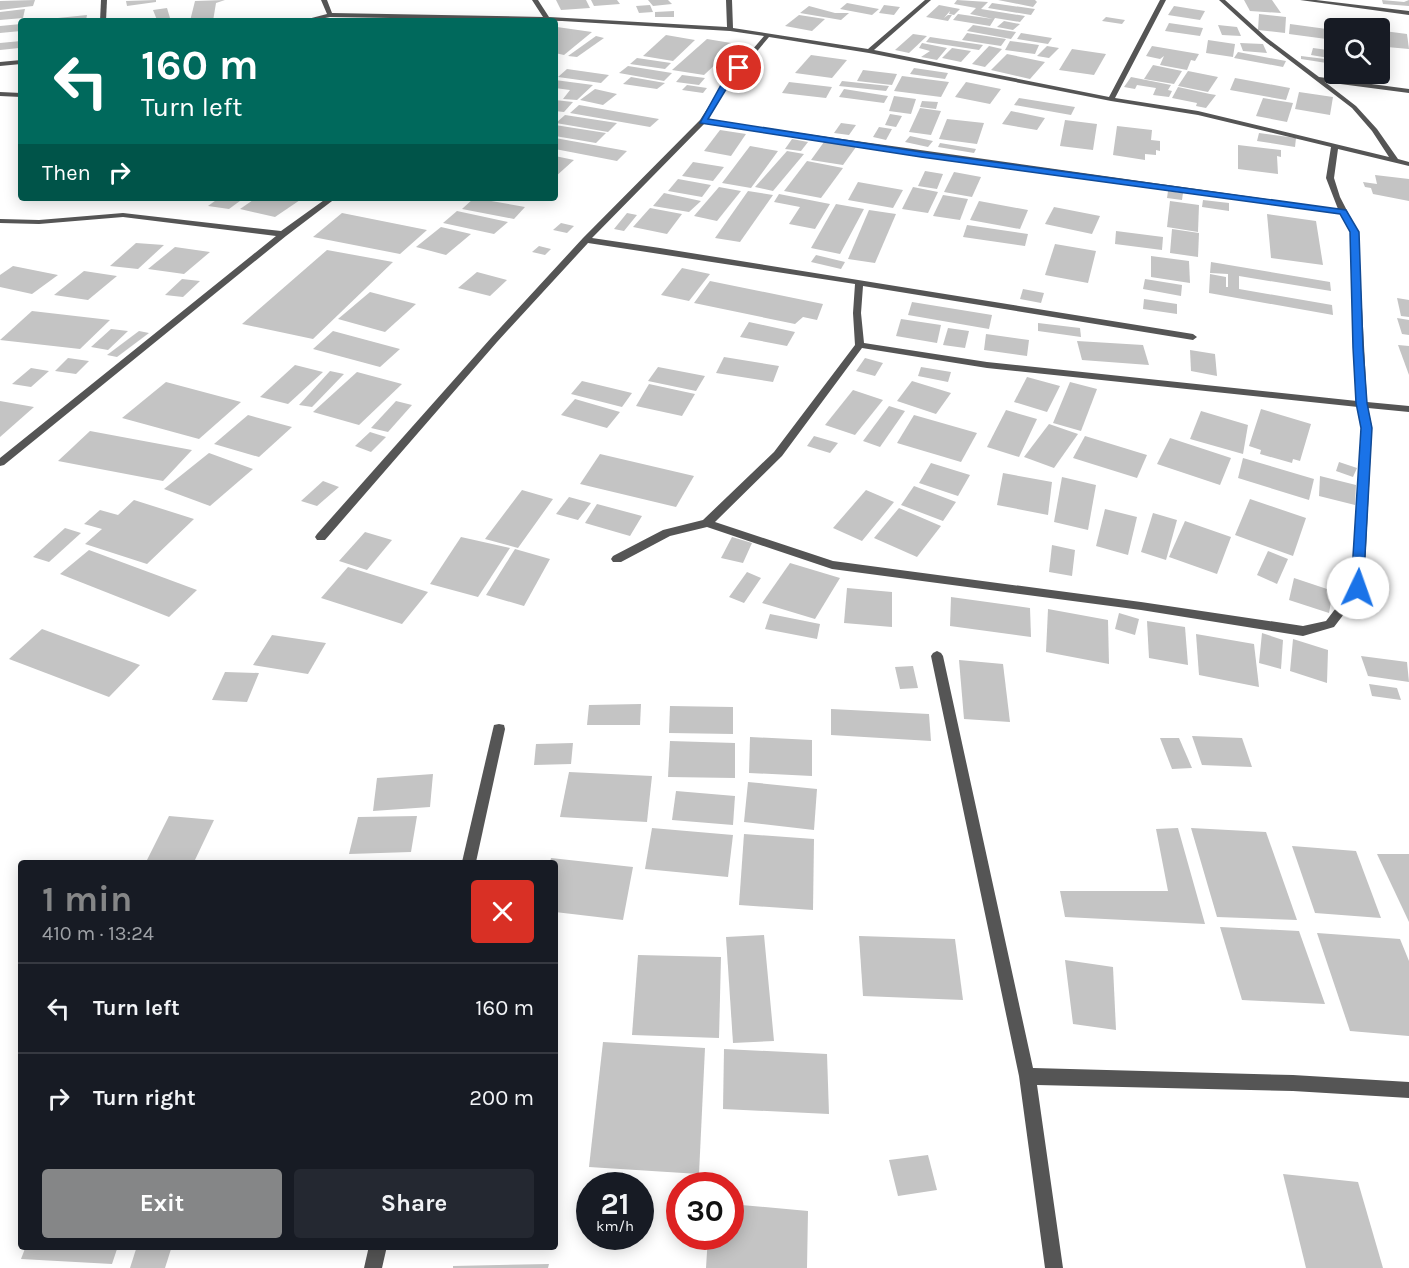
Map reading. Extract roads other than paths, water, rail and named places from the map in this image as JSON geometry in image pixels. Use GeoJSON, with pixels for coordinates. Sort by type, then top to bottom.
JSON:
{"type":"FeatureCollection","features":[{"type":"Feature","properties":{"kind":"street"},"geometry":{"type":"LineString","coordinates":[[102,18],[104,0]]}},
{"type":"Feature","properties":{"kind":"street"},"geometry":{"type":"LineString","coordinates":[[324,0],[330,15]]}},
{"type":"Feature","properties":{"kind":"street"},"geometry":{"type":"LineString","coordinates":[[535,0],[546,18]]}},
{"type":"Feature","properties":{"kind":"street"},"geometry":{"type":"LineString","coordinates":[[729,0],[730,30]]}},
{"type":"Feature","properties":{"kind":"street"},"geometry":{"type":"LineString","coordinates":[[869,51],[928,0]]}},
{"type":"Feature","properties":{"kind":"street"},"geometry":{"type":"LineString","coordinates":[[1111,99],[1163,0]]}},
{"type":"Feature","properties":{"kind":"street"},"geometry":{"type":"LineString","coordinates":[[1222,0],[1265,39],[1354,107],[1375,130],[1396,162]]}},
{"type":"Feature","properties":{"kind":"street"},"geometry":{"type":"LineString","coordinates":[[1303,0],[1409,13]]}},
{"type":"Feature","properties":{"kind":"street"},"geometry":{"type":"LineString","coordinates":[[316,18],[330,15],[493,18]]}},
{"type":"Feature","properties":{"kind":"street"},"geometry":{"type":"LineString","coordinates":[[558,19],[730,30],[869,51],[1111,99],[1198,113],[1409,164]]}},
{"type":"Feature","properties":{"kind":"street"},"geometry":{"type":"LineString","coordinates":[[558,22],[562,19]]}},
{"type":"Feature","properties":{"kind":"street"},"geometry":{"type":"LineString","coordinates":[[321,537],[494,340],[586,240],[703,121],[725,85],[768,35]]}},
{"type":"Feature","properties":{"kind":"street"},"geometry":{"type":"LineString","coordinates":[[0,64],[18,62]]}},
{"type":"Feature","properties":{"kind":"street"},"geometry":{"type":"LineString","coordinates":[[1317,79],[1409,91]]}},
{"type":"Feature","properties":{"kind":"street"},"geometry":{"type":"LineString","coordinates":[[0,94],[18,95]]}},
{"type":"Feature","properties":{"kind":"street"},"geometry":{"type":"LineString","coordinates":[[703,121],[921,154],[1343,212]]}},
{"type":"Feature","properties":{"kind":"street"},"geometry":{"type":"LineString","coordinates":[[707,523],[832,565],[1141,606],[1303,632],[1330,624],[1358,588],[1367,428],[1362,403],[1354,232],[1343,212],[1330,177],[1335,147]]}},
{"type":"Feature","properties":{"kind":"street"},"geometry":{"type":"LineString","coordinates":[[0,463],[283,234],[328,201]]}},
{"type":"Feature","properties":{"kind":"street"},"geometry":{"type":"LineString","coordinates":[[0,221],[21,223],[123,215],[283,234]]}},
{"type":"Feature","properties":{"kind":"street"},"geometry":{"type":"LineString","coordinates":[[586,240],[1193,336]]}},
{"type":"Feature","properties":{"kind":"street"},"geometry":{"type":"LineString","coordinates":[[617,559],[667,533],[707,523],[778,454],[860,345],[856,313],[859,284]]}},
{"type":"Feature","properties":{"kind":"street"},"geometry":{"type":"LineString","coordinates":[[860,345],[987,365],[1409,409]]}},
{"type":"Feature","properties":{"kind":"street"},"geometry":{"type":"LineString","coordinates":[[937,656],[1027,1076],[1054,1268]]}},
{"type":"Feature","properties":{"kind":"street"},"geometry":{"type":"LineString","coordinates":[[469,860],[499,729]]}},
{"type":"Feature","properties":{"kind":"street"},"geometry":{"type":"LineString","coordinates":[[1027,1076],[1293,1083],[1409,1090]]}},
{"type":"Feature","properties":{"kind":"street"},"geometry":{"type":"LineString","coordinates":[[373,1268],[377,1250]]}}]}
